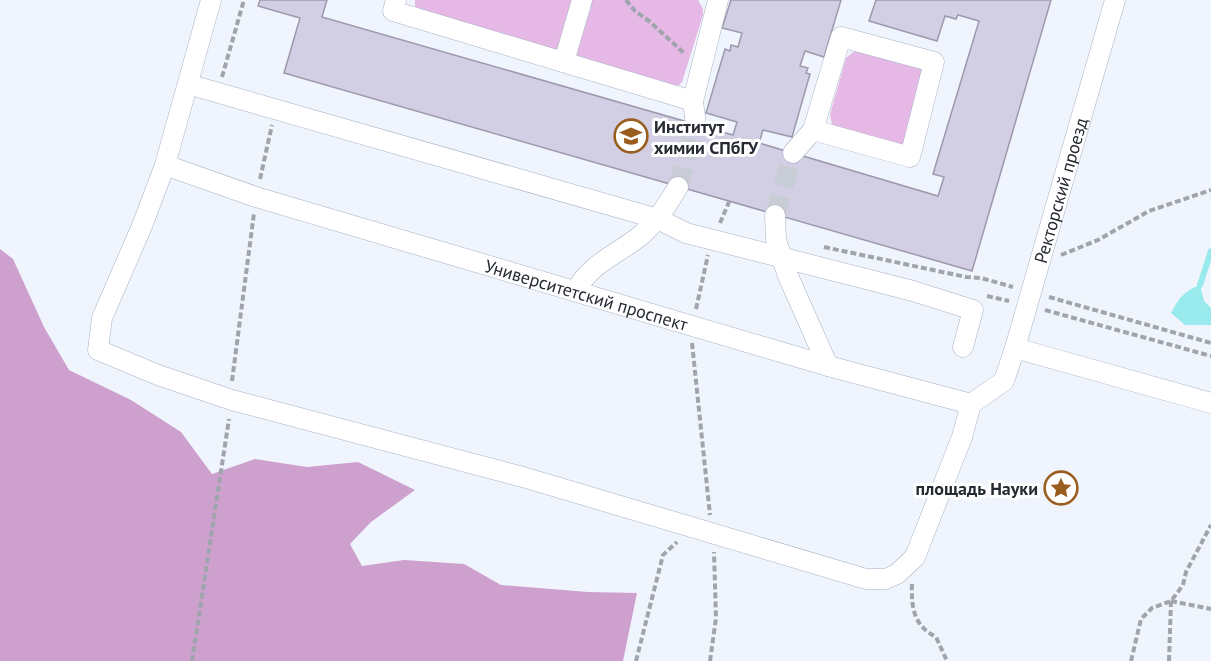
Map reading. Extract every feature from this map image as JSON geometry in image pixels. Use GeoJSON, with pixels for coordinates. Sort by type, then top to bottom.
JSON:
{"type":"FeatureCollection","features":[{"type":"Feature","properties":{"kind":"street"},"geometry":{"type":"LineString","coordinates":[[211,0],[165,165],[142,226],[102,318],[98,350],[158,375],[232,400],[523,477],[866,579],[886,579],[897,574],[915,557],[962,437],[971,404]]}},
{"type":"Feature","properties":{"kind":"street"},"geometry":{"type":"LineString","coordinates":[[396,0],[393,11],[693,101]]}},
{"type":"Feature","properties":{"kind":"street"},"geometry":{"type":"LineString","coordinates":[[564,63],[582,0]]}},
{"type":"Feature","properties":{"kind":"street"},"geometry":{"type":"LineString","coordinates":[[696,125],[693,101],[718,0]]}},
{"type":"Feature","properties":{"kind":"street","name":"Ректорский проезд"},"geometry":{"type":"LineString","coordinates":[[971,404],[1004,381],[1115,0]]}},
{"type":"Feature","properties":{"kind":"street"},"geometry":{"type":"LineString","coordinates":[[793,153],[813,130],[841,38],[934,62],[910,157],[813,130]]}},
{"type":"Feature","properties":{"kind":"street"},"geometry":{"type":"LineString","coordinates":[[198,87],[658,219],[686,233],[913,291],[973,310],[963,347]]}},
{"type":"Feature","properties":{"kind":"street","name":"Университетский проспект"},"geometry":{"type":"LineString","coordinates":[[165,165],[256,197],[828,366],[971,404]]}},
{"type":"Feature","properties":{"kind":"street"},"geometry":{"type":"LineString","coordinates":[[576,291],[581,280],[591,270],[640,236],[658,219],[678,187]]}},
{"type":"Feature","properties":{"kind":"street"},"geometry":{"type":"LineString","coordinates":[[775,215],[776,240],[788,276],[828,366]]}},
{"type":"Feature","properties":{"kind":"street"},"geometry":{"type":"LineString","coordinates":[[1015,348],[1211,403]]}},
{"type":"Feature","properties":{"kind":"path"},"geometry":{"type":"LineString","coordinates":[[218,92],[244,0]]}},
{"type":"Feature","properties":{"kind":"path"},"geometry":{"type":"LineString","coordinates":[[626,0],[635,11],[685,55],[700,76]]}},
{"type":"Feature","properties":{"kind":"path"},"geometry":{"type":"LineString","coordinates":[[192,661],[225,455],[232,400],[233,367],[256,197],[276,111]]}},
{"type":"Feature","properties":{"kind":"path"},"geometry":{"type":"LineString","coordinates":[[1037,271],[1063,254],[1098,240],[1149,211],[1211,190]]}},
{"type":"Feature","properties":{"kind":"path"},"geometry":{"type":"LineString","coordinates":[[710,661],[716,611],[716,571],[692,324],[712,240],[729,202]]}},
{"type":"Feature","properties":{"kind":"path"},"geometry":{"type":"LineString","coordinates":[[820,246],[966,277],[981,278],[1028,299],[1211,356]]}},
{"type":"Feature","properties":{"kind":"path"},"geometry":{"type":"LineString","coordinates":[[977,294],[1028,299],[1211,343]]}},
{"type":"Feature","properties":{"kind":"path"},"geometry":{"type":"LineString","coordinates":[[1169,661],[1171,601],[1183,585],[1186,572],[1211,525]]}},
{"type":"Feature","properties":{"kind":"path"},"geometry":{"type":"LineString","coordinates":[[636,661],[663,555],[692,528]]}},
{"type":"Feature","properties":{"kind":"path"},"geometry":{"type":"LineString","coordinates":[[915,557],[912,605],[920,626],[925,632],[936,637],[947,661]]}},
{"type":"Feature","properties":{"kind":"path"},"geometry":{"type":"LineString","coordinates":[[1131,661],[1141,619],[1152,608],[1171,601],[1211,609]]}},
{"type":"Feature","properties":{"kind":"shaded area"},"geometry":{"type":"Polygon","coordinates":[[[415,0],[576,0],[559,52],[419,12],[415,6],[415,0]]]}},
{"type":"Feature","properties":{"kind":"shaded area"},"geometry":{"type":"Polygon","coordinates":[[[588,0],[698,0],[703,9],[703,15],[682,82],[676,88],[578,59],[575,54],[582,21],[586,22],[591,8],[586,5],[588,0]]]}},
{"type":"Feature","properties":{"kind":"shaded area"},"geometry":{"type":"Polygon","coordinates":[[[857,49],[925,69],[904,145],[900,147],[832,125],[830,114],[846,58],[857,49]]]}},
{"type":"Feature","properties":{"kind":"shaded area"},"geometry":{"type":"Polygon","coordinates":[[[0,249],[13,259],[44,327],[69,370],[131,400],[181,432],[212,474],[255,459],[307,467],[358,462],[415,490],[371,522],[350,544],[362,566],[404,560],[464,564],[501,585],[588,592],[637,593],[623,661],[0,661],[0,249]]]}},
{"type":"Feature","properties":{"kind":"water"},"geometry":{"type":"Polygon","coordinates":[[[1200,285],[1204,301],[1211,308],[1211,325],[1185,325],[1171,313],[1182,296],[1200,285]]]}},
{"type":"Feature","properties":{"kind":"building","name":"Институт химии СПбГУ"},"geometry":{"type":"Polygon","coordinates":[[[260,0],[327,0],[322,17],[733,135],[737,122],[706,113],[725,49],[730,51],[731,45],[738,47],[742,33],[722,28],[731,0],[841,0],[824,57],[805,51],[800,66],[808,68],[806,73],[810,74],[792,137],[763,130],[759,143],[938,196],[944,177],[933,174],[979,21],[958,15],[956,19],[945,16],[937,41],[869,21],[876,0],[1051,0],[972,271],[284,73],[300,18],[258,6],[260,0]]]}},
{"type":"Feature","properties":{"kind":"waterway"},"geometry":{"type":"LineString","coordinates":[[1200,285],[1211,251]]}},
{"type":"Feature","properties":{"kind":"tunnel"},"geometry":{"type":"LineString","coordinates":[[678,187],[696,125]]}},
{"type":"Feature","properties":{"kind":"tunnel"},"geometry":{"type":"LineString","coordinates":[[775,215],[793,153]]}},
{"type":"Feature","properties":{"kind":"place","name":"Институт химии СПбГУ"},"geometry":{"type":"Point","coordinates":[631,136]}},
{"type":"Feature","properties":{"kind":"place","name":"площадь Науки"},"geometry":{"type":"Point","coordinates":[1061,488]}}]}
